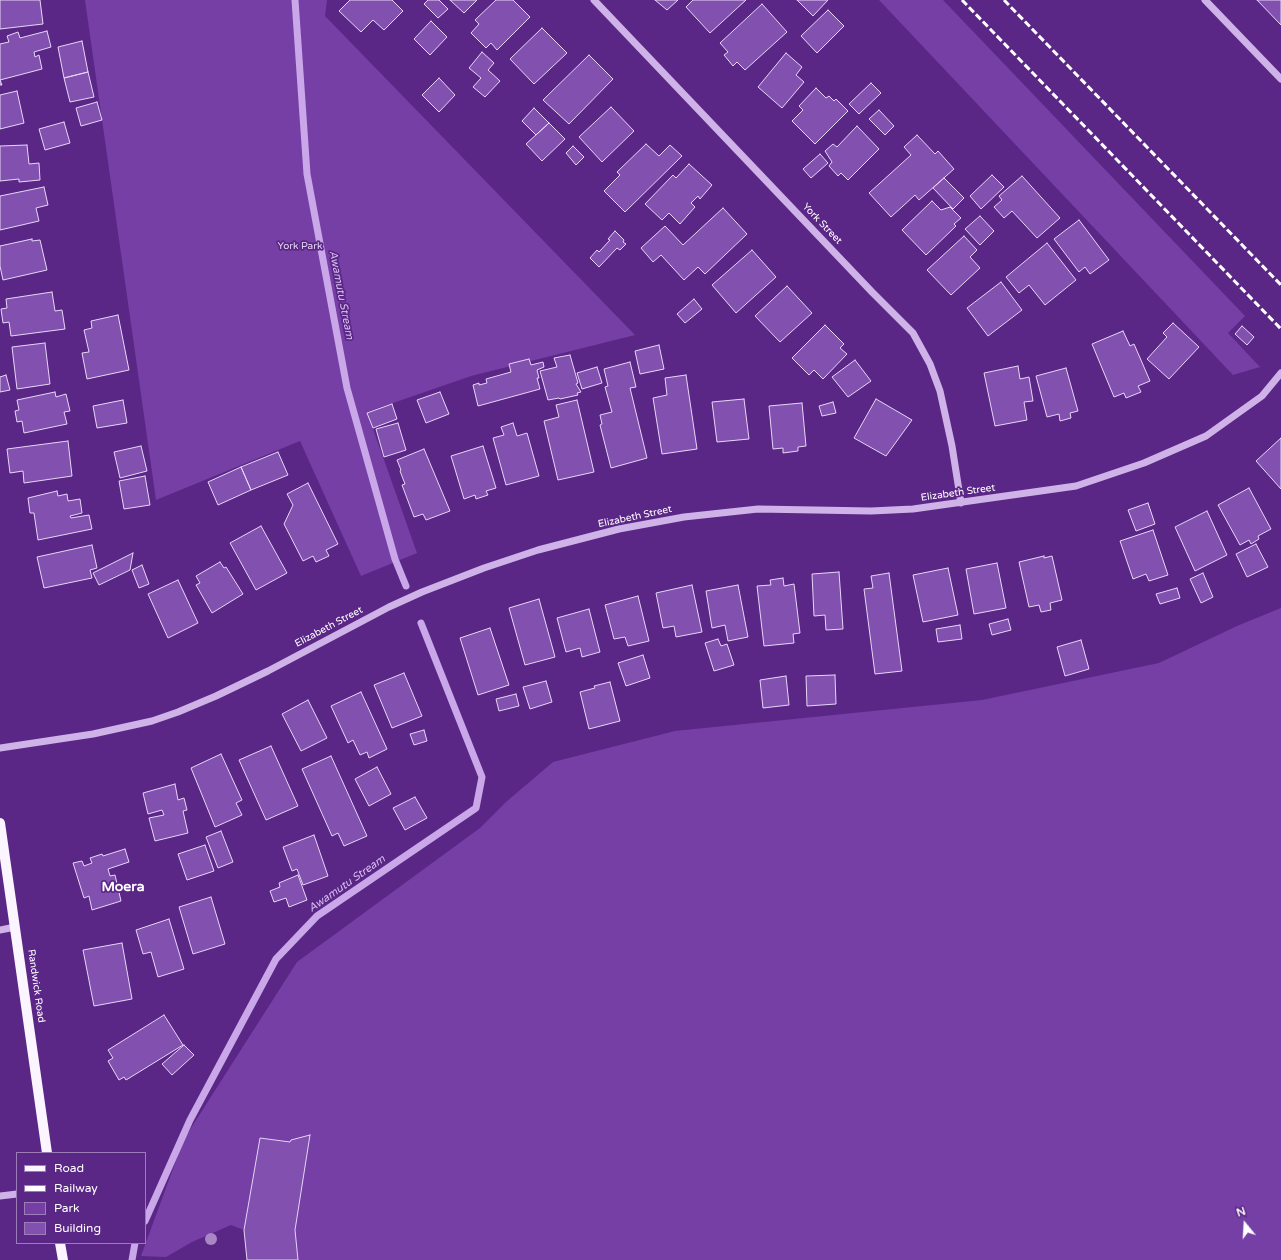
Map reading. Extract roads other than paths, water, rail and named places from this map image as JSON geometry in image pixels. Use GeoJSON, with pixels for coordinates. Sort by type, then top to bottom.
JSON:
{"type":"FeatureCollection","features":[{"type":"Feature","properties":{"kind":"main road","name":"Randwick Road"},"geometry":{"type":"LineString","coordinates":[[0,823],[47,1152]]}},
{"type":"Feature","properties":{"kind":"main road"},"geometry":{"type":"LineString","coordinates":[[60,1244],[63,1260]]}},
{"type":"Feature","properties":{"kind":"street","name":"York Street"},"geometry":{"type":"LineString","coordinates":[[594,0],[872,292],[913,332],[930,364],[940,392],[952,446],[961,502]]}},
{"type":"Feature","properties":{"kind":"street"},"geometry":{"type":"LineString","coordinates":[[1205,0],[1281,79]]}},
{"type":"Feature","properties":{"kind":"street","name":"Elizabeth Street"},"geometry":{"type":"LineString","coordinates":[[0,748],[93,734],[152,721],[178,712],[268,671],[389,607],[422,592],[484,568],[538,550],[619,529],[684,517],[758,509],[871,511],[913,509],[1076,486],[1144,463],[1206,436],[1262,396],[1281,373]]}},
{"type":"Feature","properties":{"kind":"street"},"geometry":{"type":"LineString","coordinates":[[0,930],[15,927]]}},
{"type":"Feature","properties":{"kind":"street"},"geometry":{"type":"LineString","coordinates":[[0,1196],[16,1194]]}},
{"type":"Feature","properties":{"kind":"waterway","name":"Awamutu Stream"},"geometry":{"type":"LineString","coordinates":[[295,0],[307,174],[347,388],[395,559],[406,586]]}},
{"type":"Feature","properties":{"kind":"waterway","name":"Awamutu Stream"},"geometry":{"type":"LineString","coordinates":[[146,1219],[190,1120],[276,959],[317,916],[476,808],[482,777],[421,623]]}},
{"type":"Feature","properties":{"kind":"waterway","name":"Awamutu Stream"},"geometry":{"type":"LineString","coordinates":[[132,1260],[135,1244]]}},
{"type":"Feature","properties":{"kind":"railway"},"geometry":{"type":"LineString","coordinates":[[962,0],[1281,329]]}},
{"type":"Feature","properties":{"kind":"railway"},"geometry":{"type":"LineString","coordinates":[[1004,0],[1281,285]]}},
{"type":"Feature","properties":{"kind":"district","name":"Moera"},"geometry":{"type":"Point","coordinates":[123,887]}},
{"type":"Feature","properties":{"kind":"park label","name":"York Park"},"geometry":{"type":"Point","coordinates":[300,246]}}]}
